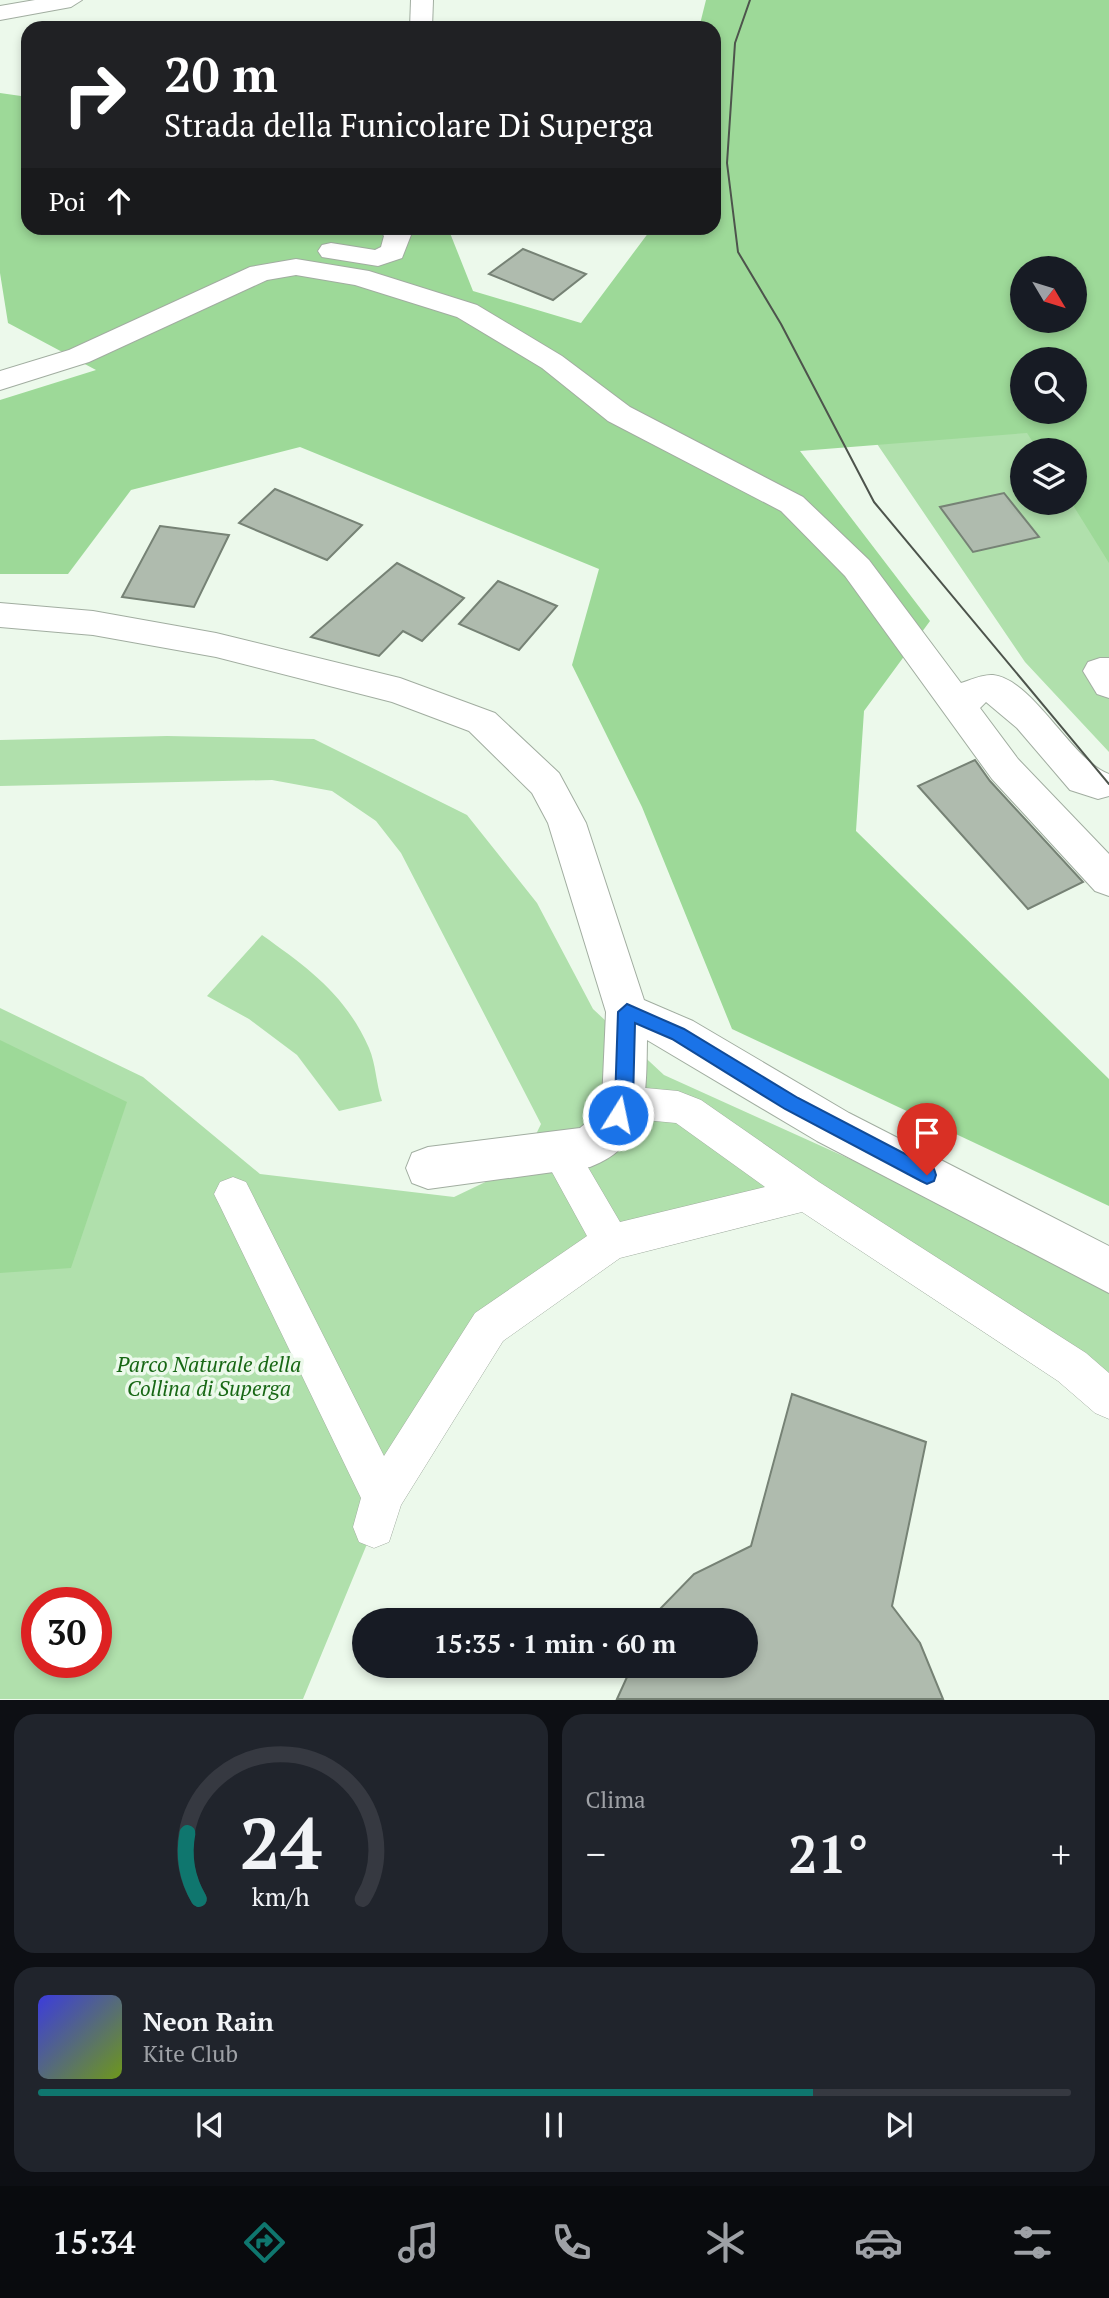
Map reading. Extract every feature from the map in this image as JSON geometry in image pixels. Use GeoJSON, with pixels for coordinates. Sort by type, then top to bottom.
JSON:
{"type":"FeatureCollection","features":[{"type":"Feature","properties":{"kind":"street"},"geometry":{"type":"LineString","coordinates":[[0,13],[71,0]]}},
{"type":"Feature","properties":{"kind":"street"},"geometry":{"type":"LineString","coordinates":[[420,21],[419,9],[422,0]]}},
{"type":"Feature","properties":{"kind":"street"},"geometry":{"type":"LineString","coordinates":[[260,273],[271,258],[292,253],[333,251],[377,258],[393,252],[398,235]]}},
{"type":"Feature","properties":{"kind":"street"},"geometry":{"type":"LineString","coordinates":[[0,381],[79,356],[260,273],[296,267],[359,276],[467,311],[552,362],[619,414],[792,504],[857,568],[1005,769],[1109,880]]}},
{"type":"Feature","properties":{"kind":"street"},"geometry":{"type":"LineString","coordinates":[[0,615],[93,623],[216,645],[400,691],[482,722],[547,783],[567,823],[627,1012],[624,1102],[613,1128],[590,1146],[428,1168]]}},
{"type":"Feature","properties":{"kind":"street"},"geometry":{"type":"LineString","coordinates":[[1109,671],[1100,671],[1109,685]]}},
{"type":"Feature","properties":{"kind":"street"},"geometry":{"type":"LineString","coordinates":[[960,708],[972,692],[992,688],[1030,719],[1083,780],[1098,785]]}},
{"type":"Feature","properties":{"kind":"street"},"geometry":{"type":"LineString","coordinates":[[627,1012],[701,1048],[833,1127],[1109,1270]]}},
{"type":"Feature","properties":{"kind":"street"},"geometry":{"type":"LineString","coordinates":[[624,1102],[678,1107],[806,1194],[1072,1367],[1109,1399]]}},
{"type":"Feature","properties":{"kind":"street"},"geometry":{"type":"LineString","coordinates":[[559,1152],[611,1242]]}},
{"type":"Feature","properties":{"kind":"street"},"geometry":{"type":"LineString","coordinates":[[233,1194],[378,1512],[489,1327],[611,1242],[806,1194]]}},
{"type":"Feature","properties":{"kind":"green space"},"geometry":{"type":"Polygon","coordinates":[[[706,0],[1109,0],[1109,563],[1079,515],[1087,515],[1087,438],[1030,438],[1027,433],[800,451],[930,621],[864,711],[856,831],[1109,1079],[1109,1206],[732,1029],[642,807],[572,665],[599,569],[300,447],[131,490],[68,574],[0,574],[0,400],[96,370],[8,323],[0,273],[0,93],[21,96],[21,235],[451,235],[473,291],[581,323],[647,235],[721,235],[721,21],[701,21],[706,0]]]}},
{"type":"Feature","properties":{"kind":"green space"},"geometry":{"type":"Polygon","coordinates":[[[1109,0],[1109,752],[1025,662],[814,351],[1109,0]]]}},
{"type":"Feature","properties":{"kind":"green space","name":"Parco Naturale della Collina di Superga"},"geometry":{"type":"Polygon","coordinates":[[[167,736],[314,739],[467,815],[537,903],[593,1009],[664,1075],[1109,1276],[1109,1399],[806,1194],[611,1242],[489,1327],[374,1527],[303,1699],[0,1699],[0,1008],[143,1077],[260,1174],[454,1197],[521,1165],[541,1124],[401,853],[376,821],[332,791],[272,780],[0,786],[0,740],[167,736]]]}},
{"type":"Feature","properties":{"kind":"green space"},"geometry":{"type":"Polygon","coordinates":[[[262,935],[310,971],[349,1012],[369,1048],[382,1101],[339,1111],[297,1055],[249,1019],[207,996],[262,935]]]}},
{"type":"Feature","properties":{"kind":"green space"},"geometry":{"type":"Polygon","coordinates":[[[0,1040],[127,1102],[71,1268],[0,1273],[0,1040]]]}},
{"type":"Feature","properties":{"kind":"building"},"geometry":{"type":"Polygon","coordinates":[[[523,249],[586,274],[553,300],[489,274],[523,249]]]}},
{"type":"Feature","properties":{"kind":"building"},"geometry":{"type":"Polygon","coordinates":[[[275,489],[362,525],[327,560],[239,523],[275,489]]]}},
{"type":"Feature","properties":{"kind":"building"},"geometry":{"type":"Polygon","coordinates":[[[1004,493],[1010,501],[1010,515],[1022,515],[1039,537],[973,552],[940,507],[1004,493]]]}},
{"type":"Feature","properties":{"kind":"building"},"geometry":{"type":"Polygon","coordinates":[[[160,526],[229,535],[194,607],[122,597],[160,526]]]}},
{"type":"Feature","properties":{"kind":"building"},"geometry":{"type":"Polygon","coordinates":[[[397,563],[464,598],[422,641],[403,631],[379,656],[311,637],[397,563]]]}},
{"type":"Feature","properties":{"kind":"building"},"geometry":{"type":"Polygon","coordinates":[[[498,581],[557,606],[519,650],[459,624],[498,581]]]}},
{"type":"Feature","properties":{"kind":"building"},"geometry":{"type":"Polygon","coordinates":[[[975,760],[990,781],[1083,882],[1028,909],[918,786],[975,760]]]}},
{"type":"Feature","properties":{"kind":"building"},"geometry":{"type":"Polygon","coordinates":[[[792,1394],[926,1442],[892,1606],[920,1643],[943,1699],[617,1699],[627,1678],[758,1678],[758,1608],[661,1608],[694,1574],[751,1546],[792,1394]]]}},
{"type":"Feature","properties":{"kind":"tram line"},"geometry":{"type":"LineString","coordinates":[[750,0],[735,43],[727,163],[738,252],[781,324],[874,502],[1109,784]]}},
{"type":"Feature","properties":{"kind":"route"},"geometry":{"type":"LineString","coordinates":[[618,1115],[624,1102],[627,1012],[678,1034],[833,1127],[927,1175]]}}]}
